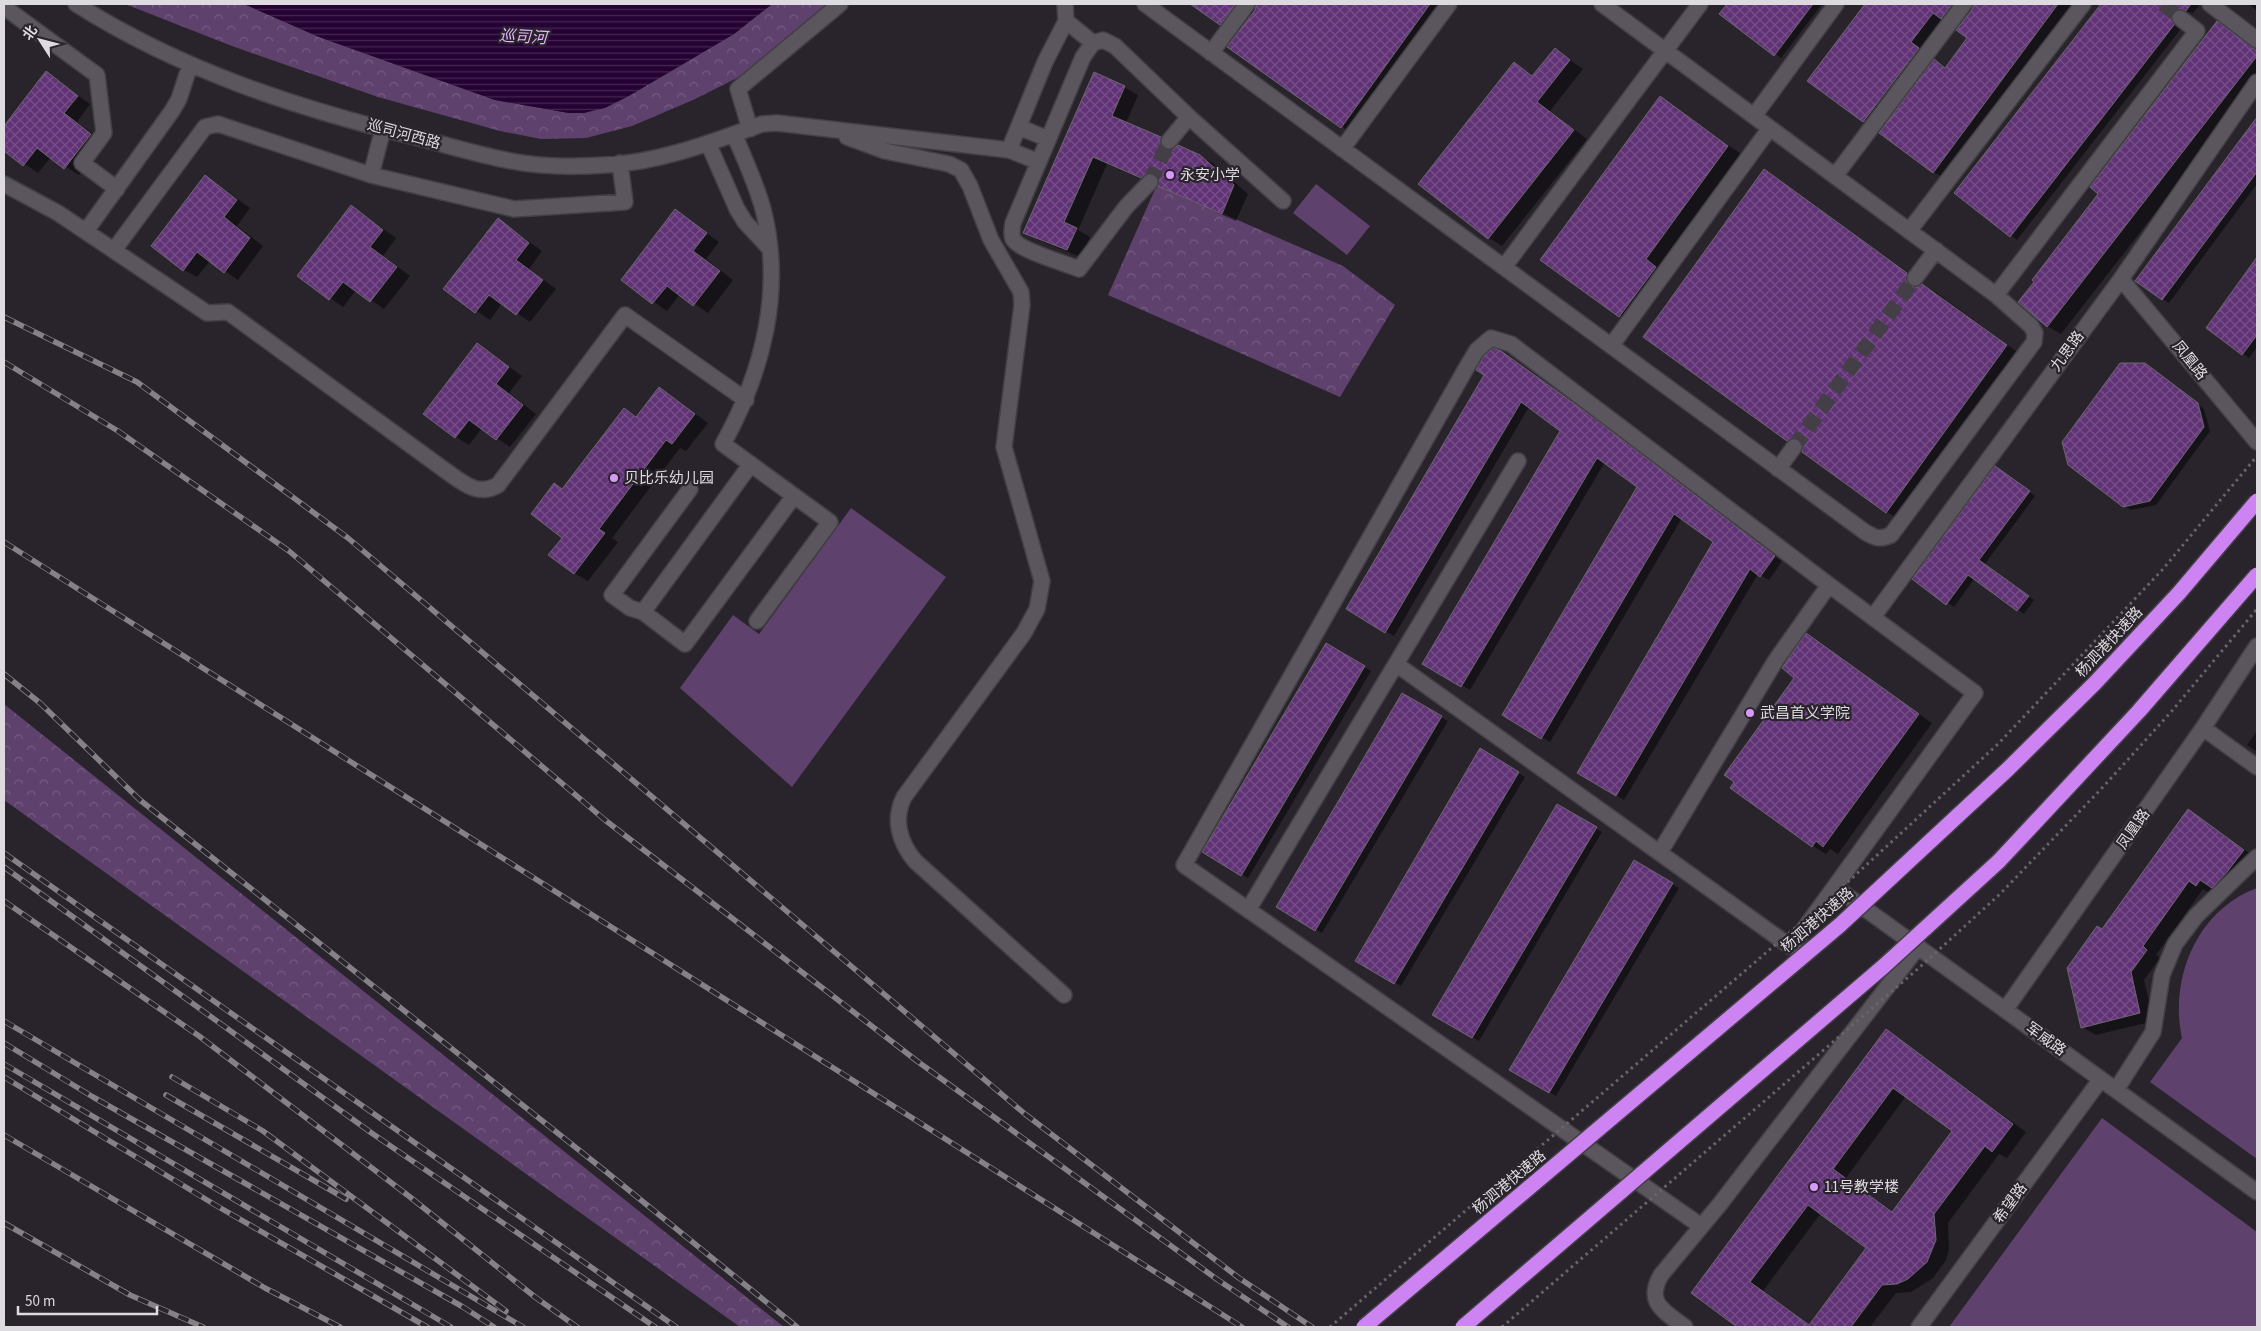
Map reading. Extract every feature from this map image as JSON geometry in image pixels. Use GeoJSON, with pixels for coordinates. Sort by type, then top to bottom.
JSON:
{"type":"FeatureCollection","features":[{"type":"Feature","properties":{"kind":"highway","name":"杨泗港快速路"},"geometry":{"type":"LineString","coordinates":[[1364,1327],[1840,925],[2008,769],[2096,683],[2179,593],[2257,501]]}},
{"type":"Feature","properties":{"kind":"highway"},"geometry":{"type":"LineString","coordinates":[[1463,1327],[1884,966],[2000,860],[2145,704],[2257,575]]}},
{"type":"Feature","properties":{"kind":"street","name":"巡司河西路"},"geometry":{"type":"LineString","coordinates":[[76,4],[144,44],[190,65],[264,94],[383,129],[512,162],[561,166],[620,163],[652,158],[708,143],[762,124],[777,123],[825,129]]}},
{"type":"Feature","properties":{"kind":"street"},"geometry":{"type":"LineString","coordinates":[[750,129],[738,89],[840,4]]}},
{"type":"Feature","properties":{"kind":"street"},"geometry":{"type":"LineString","coordinates":[[1010,150],[1046,62],[1066,21],[1065,4]]}},
{"type":"Feature","properties":{"kind":"street"},"geometry":{"type":"LineString","coordinates":[[1145,4],[1865,532],[1876,538],[1884,538],[1891,535],[2036,338],[2031,326],[1996,295],[1602,4]]}},
{"type":"Feature","properties":{"kind":"street"},"geometry":{"type":"LineString","coordinates":[[1211,53],[1248,4]]}},
{"type":"Feature","properties":{"kind":"street"},"geometry":{"type":"LineString","coordinates":[[1342,149],[1449,4]]}},
{"type":"Feature","properties":{"kind":"street"},"geometry":{"type":"LineString","coordinates":[[1504,268],[1700,4]]}},
{"type":"Feature","properties":{"kind":"street"},"geometry":{"type":"LineString","coordinates":[[1754,116],[1836,4]]}},
{"type":"Feature","properties":{"kind":"street"},"geometry":{"type":"LineString","coordinates":[[1835,176],[1964,4]]}},
{"type":"Feature","properties":{"kind":"street"},"geometry":{"type":"LineString","coordinates":[[1909,231],[2083,4]]}},
{"type":"Feature","properties":{"kind":"street"},"geometry":{"type":"LineString","coordinates":[[2210,4],[2257,40]]}},
{"type":"Feature","properties":{"kind":"street"},"geometry":{"type":"LineString","coordinates":[[6,6],[97,75],[104,133],[82,163],[117,189]]}},
{"type":"Feature","properties":{"kind":"street"},"geometry":{"type":"LineString","coordinates":[[1996,295],[2197,30],[2180,18]]}},
{"type":"Feature","properties":{"kind":"street"},"geometry":{"type":"LineString","coordinates":[[1066,21],[1093,43]]}},
{"type":"Feature","properties":{"kind":"street"},"geometry":{"type":"LineString","coordinates":[[1150,182],[1126,207],[1079,269],[1026,248],[1014,241],[1012,236],[1013,223],[1083,57],[1093,43],[1103,40],[1115,46],[1189,117],[1283,201]]}},
{"type":"Feature","properties":{"kind":"street"},"geometry":{"type":"LineString","coordinates":[[86,232],[175,105],[190,65]]}},
{"type":"Feature","properties":{"kind":"street","name":"九思路"},"geometry":{"type":"LineString","coordinates":[[1872,617],[2121,279],[2257,82]]}},
{"type":"Feature","properties":{"kind":"street"},"geometry":{"type":"LineString","coordinates":[[1169,141],[1189,117]]}},
{"type":"Feature","properties":{"kind":"street"},"geometry":{"type":"LineString","coordinates":[[114,250],[204,126],[218,124],[371,175],[480,203],[514,209],[534,210],[625,202],[620,163]]}},
{"type":"Feature","properties":{"kind":"street"},"geometry":{"type":"LineString","coordinates":[[1018,127],[1048,139]]}},
{"type":"Feature","properties":{"kind":"street"},"geometry":{"type":"LineString","coordinates":[[1611,346],[1770,128]]}},
{"type":"Feature","properties":{"kind":"street"},"geometry":{"type":"LineString","coordinates":[[371,175],[383,129]]}},
{"type":"Feature","properties":{"kind":"street"},"geometry":{"type":"LineString","coordinates":[[825,129],[1010,150],[1039,162]]}},
{"type":"Feature","properties":{"kind":"street"},"geometry":{"type":"LineString","coordinates":[[825,129],[885,151],[949,164],[961,170],[970,186],[991,240],[1021,292],[1022,305],[1004,447],[1040,568],[1042,592],[1033,619],[1024,633],[904,796],[899,806],[898,826],[907,848],[915,861],[1064,995]]}},
{"type":"Feature","properties":{"kind":"street"},"geometry":{"type":"LineString","coordinates":[[734,134],[763,209],[772,285],[764,342],[746,400],[723,444],[830,522],[757,621]]}},
{"type":"Feature","properties":{"kind":"street"},"geometry":{"type":"LineString","coordinates":[[708,143],[737,209],[745,222],[769,248]]}},
{"type":"Feature","properties":{"kind":"street"},"geometry":{"type":"LineString","coordinates":[[4,184],[58,213],[207,313],[228,312],[446,471],[478,490],[492,489],[498,485],[624,315],[746,400]]}},
{"type":"Feature","properties":{"kind":"street"},"geometry":{"type":"LineString","coordinates":[[1915,278],[1936,250]]}},
{"type":"Feature","properties":{"kind":"street","name":"凤凰路"},"geometry":{"type":"LineString","coordinates":[[2121,279],[2257,442]]}},
{"type":"Feature","properties":{"kind":"street"},"geometry":{"type":"LineString","coordinates":[[1396,664],[1791,947],[1975,692],[1829,585],[1512,344],[1492,338],[1485,341],[1468,365],[1184,865],[1701,1226]]}},
{"type":"Feature","properties":{"kind":"street"},"geometry":{"type":"LineString","coordinates":[[1778,469],[1794,446]]}},
{"type":"Feature","properties":{"kind":"street"},"geometry":{"type":"LineString","coordinates":[[1248,910],[1518,461]]}},
{"type":"Feature","properties":{"kind":"street"},"geometry":{"type":"LineString","coordinates":[[643,612],[751,464]]}},
{"type":"Feature","properties":{"kind":"street"},"geometry":{"type":"LineString","coordinates":[[690,489],[612,595],[630,608],[643,612],[685,644],[794,496]]}},
{"type":"Feature","properties":{"kind":"street"},"geometry":{"type":"LineString","coordinates":[[1660,852],[1776,660],[1829,585]]}},
{"type":"Feature","properties":{"kind":"street","name":"凤凰路"},"geometry":{"type":"LineString","coordinates":[[2006,1010],[2203,728],[2257,646]]}},
{"type":"Feature","properties":{"kind":"street"},"geometry":{"type":"LineString","coordinates":[[2203,728],[2257,767]]}},
{"type":"Feature","properties":{"kind":"street"},"geometry":{"type":"LineString","coordinates":[[2116,1090],[2153,1032],[2162,976],[2175,944],[2196,916],[2257,857]]}},
{"type":"Feature","properties":{"kind":"street","name":"军威路"},"geometry":{"type":"LineString","coordinates":[[1835,887],[2257,1192]]}},
{"type":"Feature","properties":{"kind":"street"},"geometry":{"type":"LineString","coordinates":[[1685,1327],[1663,1310],[1654,1296],[1654,1287],[1661,1275],[1918,947]]}},
{"type":"Feature","properties":{"kind":"street","name":"希望路"},"geometry":{"type":"LineString","coordinates":[[1920,1327],[2101,1079]]}},
{"type":"Feature","properties":{"kind":"path"},"geometry":{"type":"LineString","coordinates":[[1330,1327],[1838,891],[1998,744],[2162,569],[2257,456]]}},
{"type":"Feature","properties":{"kind":"green space"},"geometry":{"type":"Polygon","coordinates":[[[125,4],[244,4],[319,37],[495,100],[569,113],[584,113],[627,97],[734,34],[772,4],[829,4],[745,74],[693,100],[632,126],[586,138],[541,139],[500,131],[378,97],[232,46],[125,4]]]}},
{"type":"Feature","properties":{"kind":"green space"},"geometry":{"type":"Polygon","coordinates":[[[1316,184],[1370,226],[1347,255],[1293,213],[1316,184]]]}},
{"type":"Feature","properties":{"kind":"green space"},"geometry":{"type":"Polygon","coordinates":[[[1157,185],[1343,266],[1395,305],[1340,397],[1108,295],[1157,185]]]}},
{"type":"Feature","properties":{"kind":"green space"},"geometry":{"type":"Polygon","coordinates":[[[851,508],[946,577],[792,787],[680,688],[733,615],[759,634],[851,508]]]}},
{"type":"Feature","properties":{"kind":"green space"},"geometry":{"type":"Polygon","coordinates":[[[4,704],[784,1327],[740,1327],[4,800],[4,704]]]}},
{"type":"Feature","properties":{"kind":"green space"},"geometry":{"type":"Polygon","coordinates":[[[2257,888],[2257,1159],[2150,1082],[2182,1038],[2179,1015],[2180,992],[2184,970],[2192,949],[2203,929],[2218,912],[2236,898],[2257,888]]]}},
{"type":"Feature","properties":{"kind":"green space"},"geometry":{"type":"Polygon","coordinates":[[[2102,1118],[2257,1232],[2257,1327],[1949,1327],[2102,1118]]]}},
{"type":"Feature","properties":{"kind":"water","name":"巡司河"},"geometry":{"type":"Polygon","coordinates":[[[244,4],[772,4],[734,34],[627,97],[605,108],[584,113],[569,113],[495,100],[319,37],[244,4]]]}},
{"type":"Feature","properties":{"kind":"building"},"geometry":{"type":"Polygon","coordinates":[[[1190,4],[1236,4],[1220,25],[1190,4]]]}},
{"type":"Feature","properties":{"kind":"building"},"geometry":{"type":"Polygon","coordinates":[[[1256,4],[1430,4],[1341,128],[1227,47],[1255,10],[1256,4]]]}},
{"type":"Feature","properties":{"kind":"building"},"geometry":{"type":"Polygon","coordinates":[[[1727,4],[1813,4],[1774,56],[1719,14],[1727,4]]]}},
{"type":"Feature","properties":{"kind":"building"},"geometry":{"type":"Polygon","coordinates":[[[1865,4],[1952,4],[1941,19],[1933,13],[1911,42],[1919,48],[1863,122],[1807,81],[1865,4]]]}},
{"type":"Feature","properties":{"kind":"building"},"geometry":{"type":"Polygon","coordinates":[[[1973,4],[2058,4],[1933,173],[1879,133],[1934,59],[1945,68],[1967,38],[1956,30],[1972,10],[1973,4]]]}},
{"type":"Feature","properties":{"kind":"building"},"geometry":{"type":"Polygon","coordinates":[[[2101,4],[2191,4],[2186,11],[2181,9],[2173,12],[2171,17],[2174,25],[2010,237],[1954,193],[2101,4]]]}},
{"type":"Feature","properties":{"kind":"building"},"geometry":{"type":"Polygon","coordinates":[[[2217,21],[2257,51],[2257,56],[2047,327],[2018,302],[2034,282],[2032,280],[2098,194],[2090,187],[2217,21]]]}},
{"type":"Feature","properties":{"kind":"building"},"geometry":{"type":"Polygon","coordinates":[[[1555,48],[1570,60],[1537,102],[1574,130],[1488,239],[1418,184],[1514,62],[1532,76],[1555,48]]]}},
{"type":"Feature","properties":{"kind":"building"},"geometry":{"type":"Polygon","coordinates":[[[46,71],[78,96],[64,113],[91,134],[64,169],[37,148],[23,166],[4,151],[4,126],[46,71]]]}},
{"type":"Feature","properties":{"kind":"building"},"geometry":{"type":"Polygon","coordinates":[[[1094,72],[1125,86],[1112,116],[1161,137],[1160,145],[1167,150],[1173,150],[1178,145],[1200,155],[1234,185],[1222,214],[1158,186],[1159,179],[1153,173],[1147,173],[1141,178],[1093,157],[1064,222],[1077,228],[1067,250],[1023,233],[1094,72]]]}},
{"type":"Feature","properties":{"kind":"building"},"geometry":{"type":"Polygon","coordinates":[[[1660,96],[1728,146],[1646,259],[1656,267],[1619,317],[1540,260],[1660,96]]]}},
{"type":"Feature","properties":{"kind":"building"},"geometry":{"type":"Polygon","coordinates":[[[2257,117],[2257,172],[2162,300],[2135,281],[2257,117]]]}},
{"type":"Feature","properties":{"kind":"building"},"geometry":{"type":"Polygon","coordinates":[[[1764,169],[1907,273],[1906,281],[1910,286],[1918,287],[1922,284],[2007,345],[1886,513],[1802,452],[1803,444],[1800,440],[1794,438],[1787,441],[1643,337],[1764,169]]]}},
{"type":"Feature","properties":{"kind":"building"},"geometry":{"type":"Polygon","coordinates":[[[205,175],[237,200],[224,217],[250,238],[224,273],[197,252],[183,271],[151,246],[205,175]]]}},
{"type":"Feature","properties":{"kind":"building"},"geometry":{"type":"Polygon","coordinates":[[[351,205],[383,230],[370,247],[397,267],[370,302],[343,282],[329,300],[297,276],[351,205]]]}},
{"type":"Feature","properties":{"kind":"building"},"geometry":{"type":"Polygon","coordinates":[[[675,209],[707,233],[693,251],[720,271],[693,306],[667,286],[652,304],[621,280],[675,209]]]}},
{"type":"Feature","properties":{"kind":"building"},"geometry":{"type":"Polygon","coordinates":[[[498,218],[529,243],[516,260],[543,280],[516,315],[489,295],[475,313],[443,289],[498,218]]]}},
{"type":"Feature","properties":{"kind":"building"},"geometry":{"type":"Polygon","coordinates":[[[2257,257],[2257,335],[2242,355],[2206,328],[2257,257]]]}},
{"type":"Feature","properties":{"kind":"building"},"geometry":{"type":"Polygon","coordinates":[[[477,343],[509,367],[496,384],[523,405],[496,440],[469,420],[455,438],[423,414],[477,343]]]}},
{"type":"Feature","properties":{"kind":"building"},"geometry":{"type":"Polygon","coordinates":[[[1493,348],[1501,351],[1587,413],[1775,556],[1760,577],[1750,569],[1616,796],[1577,773],[1713,542],[1674,514],[1541,739],[1502,715],[1637,487],[1597,458],[1461,687],[1422,664],[1560,431],[1521,402],[1385,633],[1346,609],[1484,375],[1476,370],[1484,356],[1493,348]]]}},
{"type":"Feature","properties":{"kind":"building"},"geometry":{"type":"Polygon","coordinates":[[[2120,363],[2145,363],[2198,403],[2204,427],[2150,501],[2123,507],[2068,465],[2062,442],[2120,363]]]}},
{"type":"Feature","properties":{"kind":"building"},"geometry":{"type":"Polygon","coordinates":[[[659,387],[695,414],[672,444],[666,440],[599,529],[605,533],[574,574],[548,555],[562,538],[531,514],[554,483],[562,489],[624,408],[636,417],[659,387]]]}},
{"type":"Feature","properties":{"kind":"building"},"geometry":{"type":"Polygon","coordinates":[[[1995,466],[2030,491],[1979,560],[2029,596],[2017,611],[1968,575],[1946,605],[1912,579],[1995,466]]]}},
{"type":"Feature","properties":{"kind":"building"},"geometry":{"type":"Polygon","coordinates":[[[1806,633],[1919,714],[1823,847],[1816,841],[1812,847],[1730,788],[1734,782],[1724,775],[1794,678],[1782,668],[1806,633]]]}},
{"type":"Feature","properties":{"kind":"building"},"geometry":{"type":"Polygon","coordinates":[[[1326,643],[1365,666],[1241,876],[1202,852],[1326,643]]]}},
{"type":"Feature","properties":{"kind":"building"},"geometry":{"type":"Polygon","coordinates":[[[1402,693],[1442,716],[1315,931],[1276,907],[1402,693]]]}},
{"type":"Feature","properties":{"kind":"building"},"geometry":{"type":"Polygon","coordinates":[[[1480,748],[1519,772],[1394,984],[1355,961],[1480,748]]]}},
{"type":"Feature","properties":{"kind":"building"},"geometry":{"type":"Polygon","coordinates":[[[1557,804],[1597,827],[1472,1038],[1432,1015],[1557,804]]]}},
{"type":"Feature","properties":{"kind":"building"},"geometry":{"type":"Polygon","coordinates":[[[2188,809],[2244,850],[2212,888],[2200,880],[2196,886],[2189,881],[2143,946],[2147,950],[2131,972],[2140,1013],[2081,1028],[2067,968],[2097,926],[2102,929],[2188,809]]]}},
{"type":"Feature","properties":{"kind":"building"},"geometry":{"type":"Polygon","coordinates":[[[1634,860],[1673,883],[1549,1093],[1509,1070],[1634,860]]]}},
{"type":"Feature","properties":{"kind":"building","name":"11号教学楼"},"geometry":{"type":"Polygon","coordinates":[[[1886,1029],[2013,1124],[1992,1152],[1985,1146],[1934,1214],[1936,1240],[1927,1262],[1908,1279],[1897,1284],[1882,1285],[1851,1327],[1737,1327],[1691,1293],[1886,1029]],[[1893,1088],[1833,1169],[1892,1212],[1952,1131],[1893,1088]],[[1808,1205],[1750,1282],[1809,1325],[1866,1248],[1808,1205]]]}},
{"type":"Feature","properties":{"kind":"tunnel"},"geometry":{"type":"LineString","coordinates":[[2163,4],[2180,18]]}},
{"type":"Feature","properties":{"kind":"tunnel"},"geometry":{"type":"LineString","coordinates":[[1150,182],[1169,141]]}},
{"type":"Feature","properties":{"kind":"tunnel"},"geometry":{"type":"LineString","coordinates":[[1794,447],[1915,278]]}},
{"type":"Feature","properties":{"kind":"railway"},"geometry":{"type":"LineString","coordinates":[[4,317],[137,382],[348,538],[1025,1114],[1239,1278],[1312,1327]]}},
{"type":"Feature","properties":{"kind":"railway"},"geometry":{"type":"LineString","coordinates":[[4,362],[118,431],[289,551],[605,820],[917,1061],[1218,1280],[1288,1327]]}},
{"type":"Feature","properties":{"kind":"railway"},"geometry":{"type":"LineString","coordinates":[[4,542],[1242,1327]]}},
{"type":"Feature","properties":{"kind":"railway"},"geometry":{"type":"LineString","coordinates":[[4,674],[40,703],[140,800],[604,1170],[797,1327]]}},
{"type":"Feature","properties":{"kind":"railway"},"geometry":{"type":"LineString","coordinates":[[4,853],[676,1327]]}},
{"type":"Feature","properties":{"kind":"railway"},"geometry":{"type":"LineString","coordinates":[[4,867],[373,1134],[655,1327]]}},
{"type":"Feature","properties":{"kind":"railway"},"geometry":{"type":"LineString","coordinates":[[4,901],[199,1036],[410,1197],[535,1297],[577,1327]]}},
{"type":"Feature","properties":{"kind":"railway"},"geometry":{"type":"LineString","coordinates":[[4,1021],[523,1327]]}},
{"type":"Feature","properties":{"kind":"railway"},"geometry":{"type":"LineString","coordinates":[[4,1043],[93,1097],[463,1307],[494,1327]]}},
{"type":"Feature","properties":{"kind":"railway"},"geometry":{"type":"LineString","coordinates":[[4,1064],[451,1327]]}},
{"type":"Feature","properties":{"kind":"railway"},"geometry":{"type":"LineString","coordinates":[[4,1077],[217,1206],[427,1327]]}},
{"type":"Feature","properties":{"kind":"railway"},"geometry":{"type":"LineString","coordinates":[[172,1077],[263,1131],[506,1311]]}},
{"type":"Feature","properties":{"kind":"railway"},"geometry":{"type":"LineString","coordinates":[[166,1095],[346,1199]]}},
{"type":"Feature","properties":{"kind":"railway"},"geometry":{"type":"LineString","coordinates":[[4,1135],[265,1288],[340,1327]]}},
{"type":"Feature","properties":{"kind":"railway"},"geometry":{"type":"LineString","coordinates":[[4,1223],[130,1295],[203,1327]]}},
{"type":"Feature","properties":{"kind":"place","name":"永安小学"},"geometry":{"type":"Point","coordinates":[1170,175]}},
{"type":"Feature","properties":{"kind":"place","name":"贝比乐幼儿园"},"geometry":{"type":"Point","coordinates":[614,478]}},
{"type":"Feature","properties":{"kind":"place","name":"武昌首义学院"},"geometry":{"type":"Point","coordinates":[1750,713]}},
{"type":"Feature","properties":{"kind":"place","name":"11号教学楼"},"geometry":{"type":"Point","coordinates":[1814,1187]}}]}
